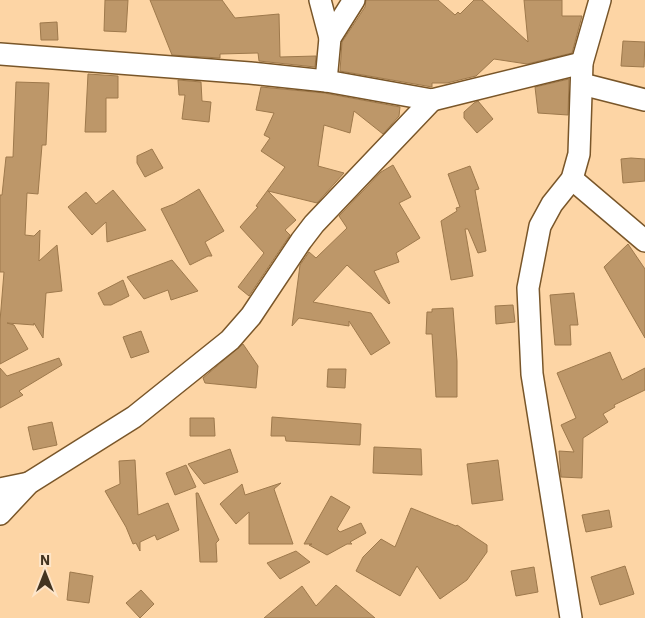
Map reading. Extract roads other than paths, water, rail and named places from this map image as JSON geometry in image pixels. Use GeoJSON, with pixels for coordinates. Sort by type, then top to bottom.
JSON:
{"type":"FeatureCollection","features":[{"type":"Feature","properties":{"kind":"street"},"geometry":{"type":"LineString","coordinates":[[320,0],[330,38],[326,81]]}},
{"type":"Feature","properties":{"kind":"street"},"geometry":{"type":"LineString","coordinates":[[330,38],[354,0]]}},
{"type":"Feature","properties":{"kind":"street"},"geometry":{"type":"LineString","coordinates":[[571,618],[532,374],[528,288],[540,226],[552,204],[572,179],[579,154],[582,63],[600,0]]}},
{"type":"Feature","properties":{"kind":"street"},"geometry":{"type":"LineString","coordinates":[[0,54],[240,72],[326,81],[432,100],[582,63]]}},
{"type":"Feature","properties":{"kind":"street"},"geometry":{"type":"LineString","coordinates":[[582,84],[645,100]]}},
{"type":"Feature","properties":{"kind":"street"},"geometry":{"type":"LineString","coordinates":[[0,514],[30,482],[134,417],[230,340],[251,316],[314,224],[432,100]]}},
{"type":"Feature","properties":{"kind":"street"},"geometry":{"type":"LineString","coordinates":[[572,179],[645,241]]}},
{"type":"Feature","properties":{"kind":"street"},"geometry":{"type":"LineString","coordinates":[[0,489],[30,482]]}}]}
